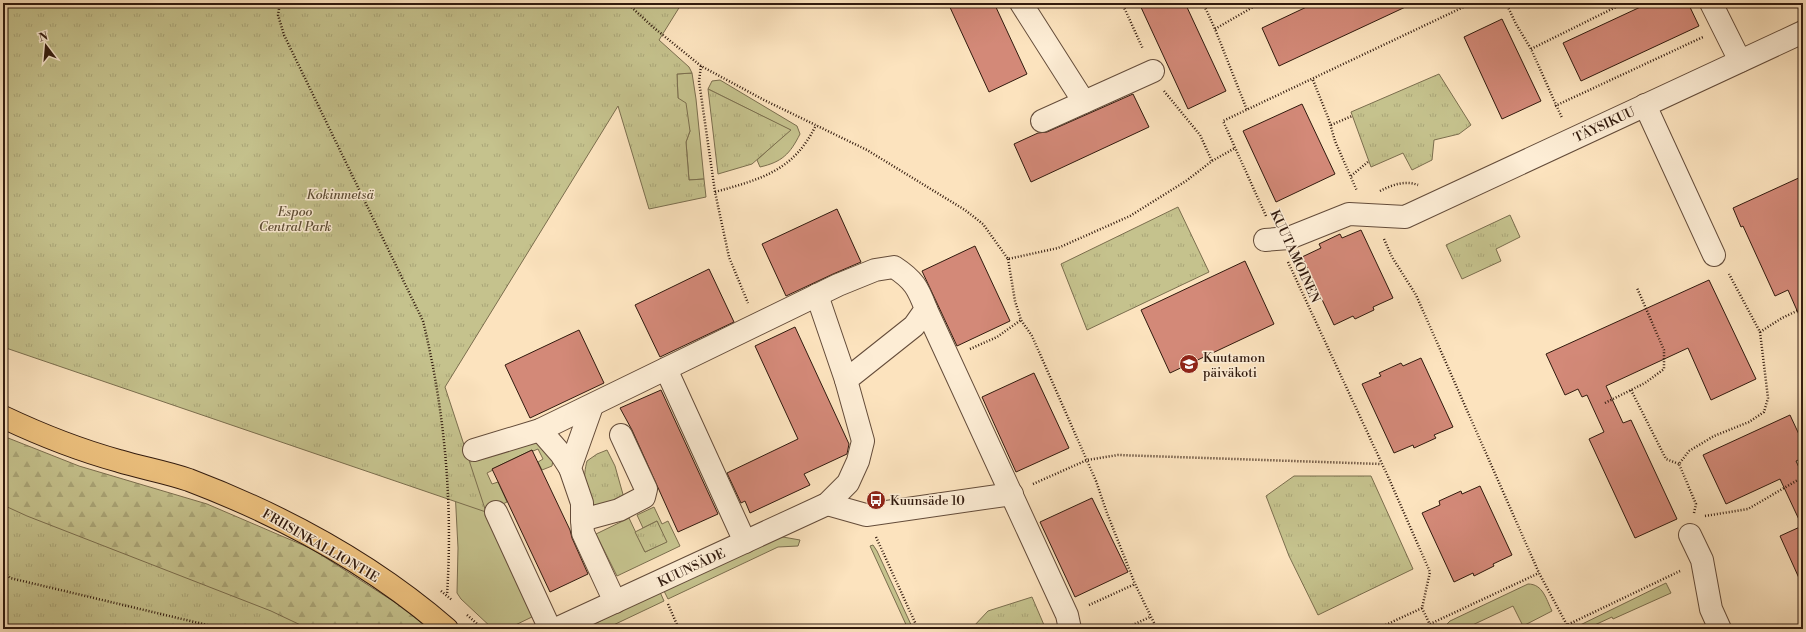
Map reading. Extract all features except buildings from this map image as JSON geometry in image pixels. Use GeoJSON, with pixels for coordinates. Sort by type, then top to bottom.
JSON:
{"type":"FeatureCollection","features":[{"type":"Feature","properties":{"kind":"main road","name":"FRIISINKALLIONTIE"},"geometry":{"type":"LineString","coordinates":[[3,417],[46,437],[118,461],[187,480],[275,516],[360,565],[432,616],[447,629]]}},
{"type":"Feature","properties":{"kind":"street"},"geometry":{"type":"LineString","coordinates":[[1021,3],[1084,102]]}},
{"type":"Feature","properties":{"kind":"street"},"geometry":{"type":"LineString","coordinates":[[1711,3],[1740,61]]}},
{"type":"Feature","properties":{"kind":"street","name":"TÄYSIKUU"},"geometry":{"type":"LineString","coordinates":[[1373,215],[1404,217],[1803,32]]}},
{"type":"Feature","properties":{"kind":"street"},"geometry":{"type":"LineString","coordinates":[[1042,121],[1153,71]]}},
{"type":"Feature","properties":{"kind":"street"},"geometry":{"type":"LineString","coordinates":[[1645,105],[1721,263]]}},
{"type":"Feature","properties":{"kind":"street"},"geometry":{"type":"LineString","coordinates":[[1271,239],[1289,238],[1349,214],[1373,215]]}},
{"type":"Feature","properties":{"kind":"street"},"geometry":{"type":"LineString","coordinates":[[474,450],[540,430],[592,406],[817,295],[875,270],[894,267],[906,275],[918,288],[926,309],[1012,494],[1068,622]]}},
{"type":"Feature","properties":{"kind":"street"},"geometry":{"type":"LineString","coordinates":[[817,295],[846,380],[863,441],[858,461],[848,483],[827,504],[866,515],[1012,494]]}},
{"type":"Feature","properties":{"kind":"street"},"geometry":{"type":"LineString","coordinates":[[846,380],[914,326],[926,309]]}},
{"type":"Feature","properties":{"kind":"street"},"geometry":{"type":"LineString","coordinates":[[666,369],[744,542]]}},
{"type":"Feature","properties":{"kind":"street"},"geometry":{"type":"LineString","coordinates":[[570,468],[592,406]]}},
{"type":"Feature","properties":{"kind":"street"},"geometry":{"type":"LineString","coordinates":[[540,430],[561,454],[570,468],[582,503],[583,533],[615,602]]}},
{"type":"Feature","properties":{"kind":"street"},"geometry":{"type":"LineString","coordinates":[[582,520],[619,510],[644,497],[646,489],[621,435]]}},
{"type":"Feature","properties":{"kind":"street","name":"KUUNSÄDE"},"geometry":{"type":"LineString","coordinates":[[556,629],[827,504]]}},
{"type":"Feature","properties":{"kind":"street"},"geometry":{"type":"LineString","coordinates":[[496,512],[550,629]]}},
{"type":"Feature","properties":{"kind":"street"},"geometry":{"type":"LineString","coordinates":[[1691,527],[1702,560],[1711,609],[1720,629]]}},
{"type":"Feature","properties":{"kind":"path"},"geometry":{"type":"LineString","coordinates":[[280,3],[278,15],[284,35],[423,321],[430,350],[446,458],[450,549],[447,595]]}},
{"type":"Feature","properties":{"kind":"path"},"geometry":{"type":"LineString","coordinates":[[627,3],[653,27],[701,66],[867,150],[965,210],[983,224],[1008,259],[1021,320],[1032,336],[1087,460],[1135,584],[1150,617],[1158,629]]}},
{"type":"Feature","properties":{"kind":"path"},"geometry":{"type":"LineString","coordinates":[[1122,3],[1158,84],[1200,135],[1212,161]]}},
{"type":"Feature","properties":{"kind":"path"},"geometry":{"type":"LineString","coordinates":[[1203,3],[1215,29],[1247,110]]}},
{"type":"Feature","properties":{"kind":"path"},"geometry":{"type":"LineString","coordinates":[[1215,29],[1260,3]]}},
{"type":"Feature","properties":{"kind":"path","name":"KUUTAMOINEN"},"geometry":{"type":"LineString","coordinates":[[1422,608],[1430,572],[1381,464],[1271,239],[1223,121],[1313,80],[1471,3]]}},
{"type":"Feature","properties":{"kind":"path"},"geometry":{"type":"LineString","coordinates":[[1506,3],[1516,24],[1531,49],[1555,106],[1563,119]]}},
{"type":"Feature","properties":{"kind":"path"},"geometry":{"type":"LineString","coordinates":[[1531,49],[1624,3]]}},
{"type":"Feature","properties":{"kind":"path"},"geometry":{"type":"LineString","coordinates":[[1555,106],[1723,27]]}},
{"type":"Feature","properties":{"kind":"path"},"geometry":{"type":"LineString","coordinates":[[701,66],[699,81],[715,192],[729,257],[757,325]]}},
{"type":"Feature","properties":{"kind":"path"},"geometry":{"type":"LineString","coordinates":[[1313,80],[1331,125],[1335,141],[1359,194]]}},
{"type":"Feature","properties":{"kind":"path"},"geometry":{"type":"LineString","coordinates":[[1331,125],[1352,116]]}},
{"type":"Feature","properties":{"kind":"path"},"geometry":{"type":"LineString","coordinates":[[715,192],[748,183],[781,168],[799,152],[816,125]]}},
{"type":"Feature","properties":{"kind":"path"},"geometry":{"type":"LineString","coordinates":[[1008,259],[1058,248],[1130,216],[1186,182],[1212,161],[1235,148]]}},
{"type":"Feature","properties":{"kind":"path"},"geometry":{"type":"LineString","coordinates":[[1351,176],[1369,161]]}},
{"type":"Feature","properties":{"kind":"path"},"geometry":{"type":"LineString","coordinates":[[1373,215],[1392,257],[1416,296],[1539,573],[1567,625],[1567,629]]}},
{"type":"Feature","properties":{"kind":"path"},"geometry":{"type":"LineString","coordinates":[[1679,464],[1689,451],[1714,436],[1749,422],[1764,412],[1768,398],[1760,332],[1721,263]]}},
{"type":"Feature","properties":{"kind":"path"},"geometry":{"type":"LineString","coordinates":[[1604,402],[1645,383],[1664,369],[1664,350],[1637,288]]}},
{"type":"Feature","properties":{"kind":"path"},"geometry":{"type":"LineString","coordinates":[[1760,332],[1782,318],[1803,308]]}},
{"type":"Feature","properties":{"kind":"path"},"geometry":{"type":"LineString","coordinates":[[949,358],[998,338],[1021,320]]}},
{"type":"Feature","properties":{"kind":"path"},"geometry":{"type":"LineString","coordinates":[[1630,390],[1666,459],[1679,464],[1696,504],[1691,527],[1748,509],[1803,477]]}},
{"type":"Feature","properties":{"kind":"path"},"geometry":{"type":"LineString","coordinates":[[1012,494],[1087,460],[1118,455],[1381,464]]}},
{"type":"Feature","properties":{"kind":"path"},"geometry":{"type":"LineString","coordinates":[[866,515],[918,629]]}},
{"type":"Feature","properties":{"kind":"path"},"geometry":{"type":"LineString","coordinates":[[1567,625],[1702,560]]}},
{"type":"Feature","properties":{"kind":"path"},"geometry":{"type":"LineString","coordinates":[[3,570],[10,578],[224,629]]}},
{"type":"Feature","properties":{"kind":"path"},"geometry":{"type":"LineString","coordinates":[[1430,624],[1539,573]]}},
{"type":"Feature","properties":{"kind":"path"},"geometry":{"type":"LineString","coordinates":[[1068,622],[1135,584]]}},
{"type":"Feature","properties":{"kind":"path"},"geometry":{"type":"LineString","coordinates":[[667,603],[678,627]]}},
{"type":"Feature","properties":{"kind":"path"},"geometry":{"type":"LineString","coordinates":[[1377,629],[1422,608],[1432,629]]}},
{"type":"Feature","properties":{"kind":"path"},"geometry":{"type":"LineString","coordinates":[[1124,629],[1150,617]]}},
{"type":"Feature","properties":{"kind":"green space","name":"Espoo Central Park"},"geometry":{"type":"Polygon","coordinates":[[[3,3],[682,3],[659,40],[689,67],[692,73],[677,74],[678,98],[686,103],[690,131],[686,142],[689,180],[704,179],[706,197],[649,209],[618,106],[445,387],[486,512],[3,347],[3,3]]]}},
{"type":"Feature","properties":{"kind":"green space"},"geometry":{"type":"Polygon","coordinates":[[[692,73],[704,179],[689,180],[686,142],[690,131],[678,98],[677,74],[692,73]]]}},
{"type":"Feature","properties":{"kind":"green space"},"geometry":{"type":"Polygon","coordinates":[[[1439,74],[1471,125],[1459,134],[1434,140],[1432,160],[1412,170],[1403,153],[1371,167],[1351,112],[1439,74]]]}},
{"type":"Feature","properties":{"kind":"green space"},"geometry":{"type":"Polygon","coordinates":[[[720,80],[797,126],[800,134],[793,147],[780,160],[760,167],[757,160],[790,130],[708,89],[712,81],[720,80]]]}},
{"type":"Feature","properties":{"kind":"green space"},"geometry":{"type":"Polygon","coordinates":[[[708,89],[791,130],[752,164],[718,174],[708,89]]]}},
{"type":"Feature","properties":{"kind":"green space"},"geometry":{"type":"Polygon","coordinates":[[[1178,207],[1209,272],[1087,330],[1061,264],[1178,207]]]}},
{"type":"Feature","properties":{"kind":"green space"},"geometry":{"type":"Polygon","coordinates":[[[1510,215],[1520,237],[1496,249],[1501,261],[1462,279],[1446,245],[1510,215]]]}},
{"type":"Feature","properties":{"kind":"green space"},"geometry":{"type":"Polygon","coordinates":[[[3,436],[79,466],[207,504],[312,549],[410,612],[428,629],[3,629],[3,436]]]}},
{"type":"Feature","properties":{"kind":"green space"},"geometry":{"type":"Polygon","coordinates":[[[531,441],[541,443],[554,454],[552,466],[542,470],[538,462],[543,459],[538,449],[532,450],[492,469],[493,470],[487,473],[492,484],[498,482],[507,502],[486,512],[534,616],[507,629],[493,629],[461,599],[457,593],[458,548],[455,490],[459,468],[483,455],[531,441]]]}},
{"type":"Feature","properties":{"kind":"green space"},"geometry":{"type":"Polygon","coordinates":[[[607,450],[615,466],[624,498],[608,504],[594,505],[590,500],[585,484],[587,461],[597,454],[607,450]]]}},
{"type":"Feature","properties":{"kind":"green space"},"geometry":{"type":"Polygon","coordinates":[[[1294,476],[1371,476],[1413,569],[1318,615],[1289,556],[1266,496],[1294,476]]]}},
{"type":"Feature","properties":{"kind":"green space"},"geometry":{"type":"Polygon","coordinates":[[[3,505],[27,516],[271,611],[309,629],[3,629],[3,505]]]}},
{"type":"Feature","properties":{"kind":"green space"},"geometry":{"type":"Polygon","coordinates":[[[654,507],[662,524],[668,521],[680,546],[617,576],[596,534],[629,518],[645,552],[666,542],[657,521],[643,528],[637,515],[654,507]]]}},
{"type":"Feature","properties":{"kind":"green space"},"geometry":{"type":"Polygon","coordinates":[[[657,521],[667,542],[645,552],[635,532],[657,521]]]}},
{"type":"Feature","properties":{"kind":"green space"},"geometry":{"type":"Polygon","coordinates":[[[783,537],[800,540],[798,546],[778,547],[668,599],[664,591],[773,538],[783,537]]]}},
{"type":"Feature","properties":{"kind":"green space"},"geometry":{"type":"Polygon","coordinates":[[[873,545],[913,629],[908,629],[870,546],[873,545]]]}},
{"type":"Feature","properties":{"kind":"green space"},"geometry":{"type":"Polygon","coordinates":[[[1666,583],[1671,593],[1613,619],[1612,617],[1586,629],[1572,629],[1666,583]]]}},
{"type":"Feature","properties":{"kind":"green space"},"geometry":{"type":"Polygon","coordinates":[[[1528,584],[1541,589],[1552,611],[1523,626],[1513,606],[1464,629],[1447,629],[1447,624],[1450,621],[1528,584]]]}},
{"type":"Feature","properties":{"kind":"green space"},"geometry":{"type":"Polygon","coordinates":[[[660,592],[664,601],[605,629],[584,629],[660,592]]]}},
{"type":"Feature","properties":{"kind":"green space"},"geometry":{"type":"Polygon","coordinates":[[[1032,597],[1044,625],[1043,629],[974,629],[973,627],[988,611],[1032,597]]]}},
{"type":"Feature","properties":{"kind":"place","name":"Kuutamon päiväkoti"},"geometry":{"type":"Point","coordinates":[1189,364]}},
{"type":"Feature","properties":{"kind":"place","name":"Kuunsäde 10"},"geometry":{"type":"Point","coordinates":[876,500]}},
{"type":"Feature","properties":{"kind":"park label","name":"Kokinmetsä"},"geometry":{"type":"Point","coordinates":[340,194]}}]}
